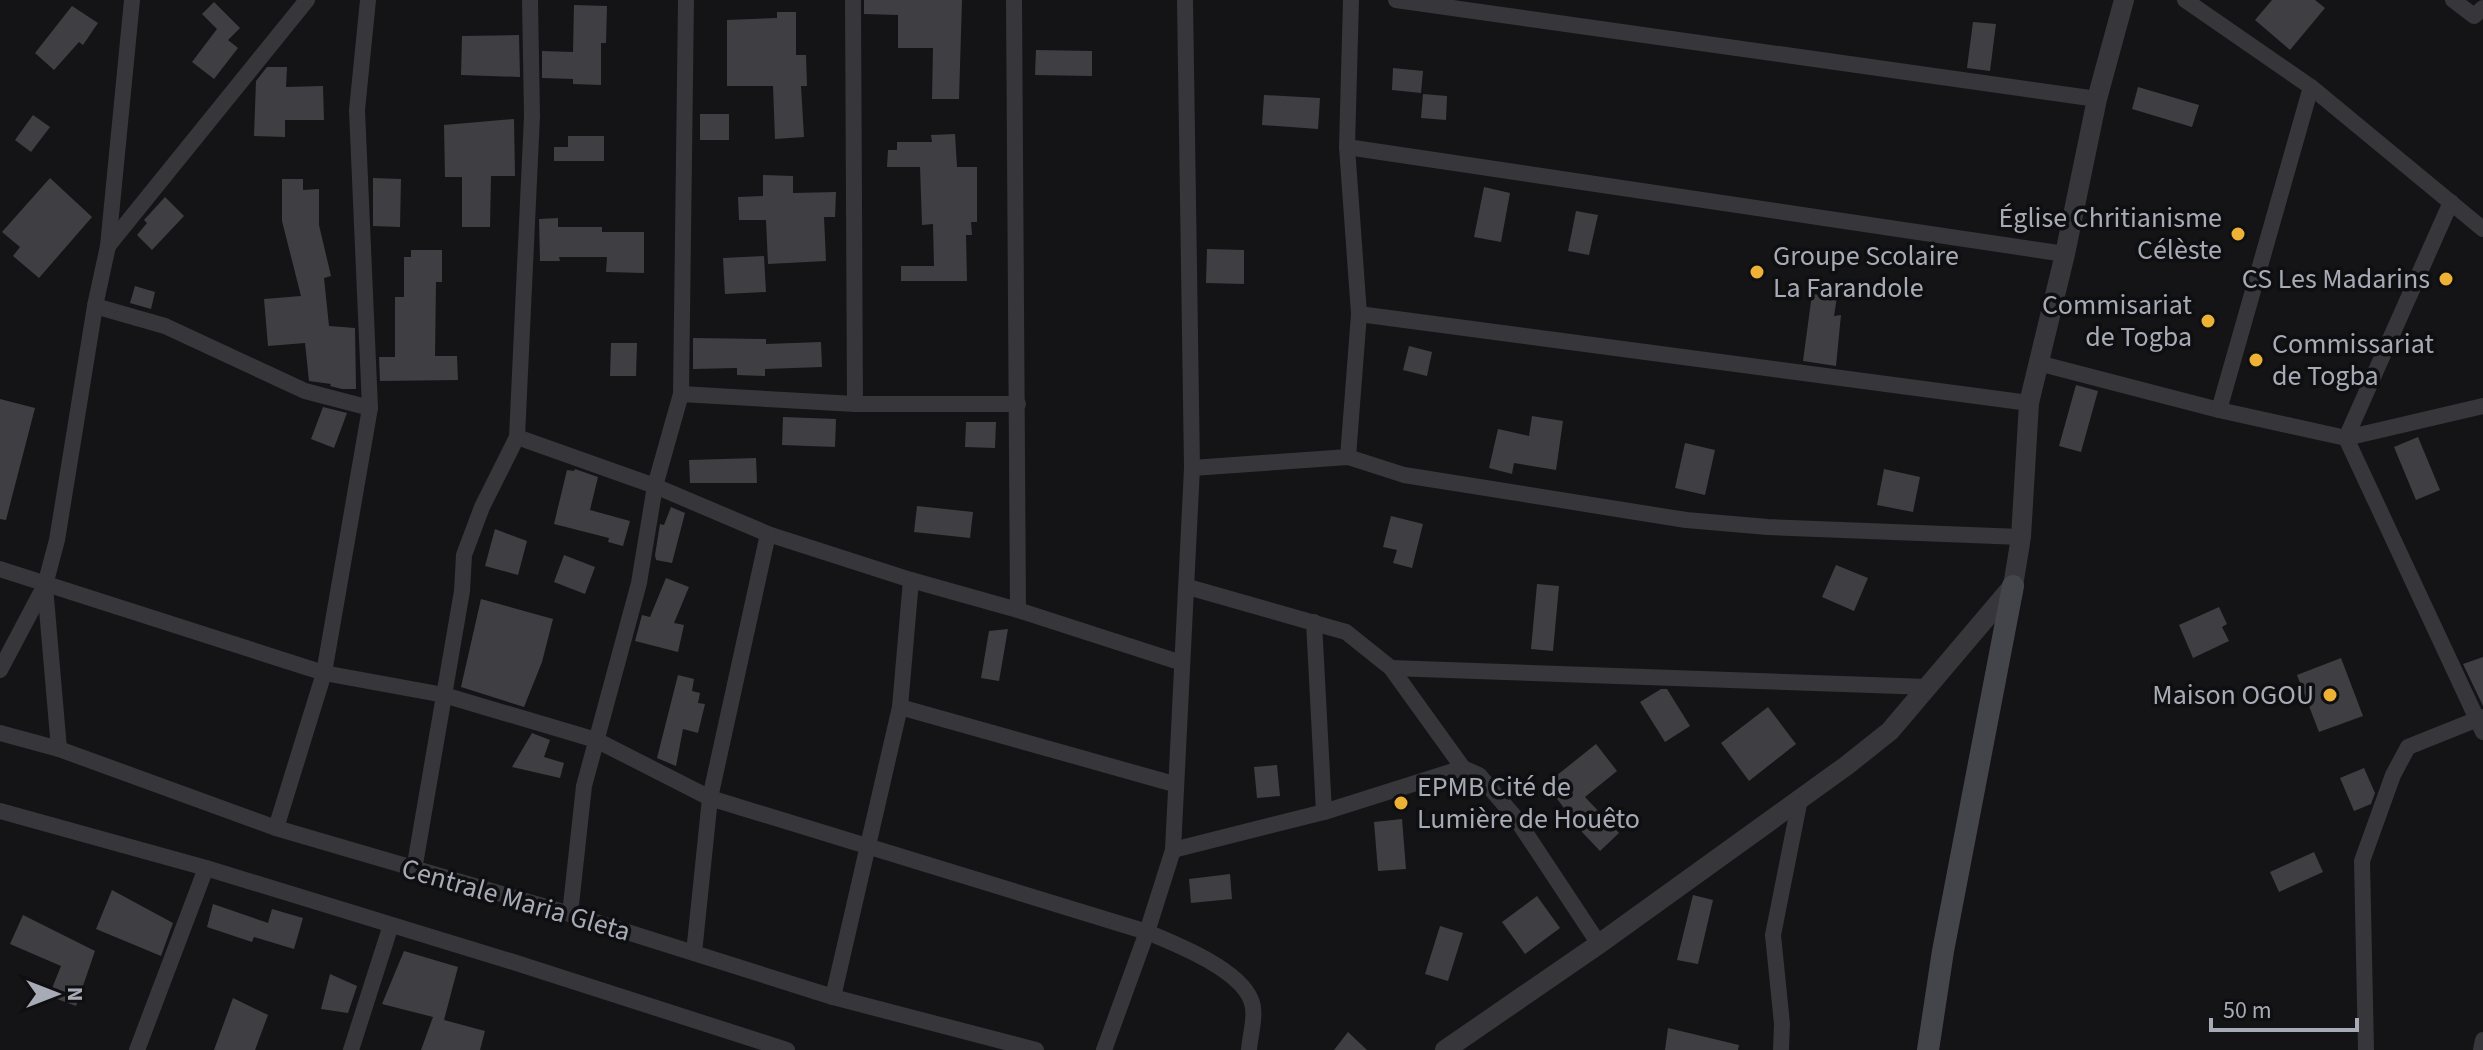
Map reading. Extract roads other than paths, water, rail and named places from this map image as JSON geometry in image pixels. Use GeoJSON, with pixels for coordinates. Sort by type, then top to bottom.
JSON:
{"type":"FeatureCollection","features":[{"type":"Feature","properties":{"kind":"main road"},"geometry":{"type":"LineString","coordinates":[[1928,1050],[1943,951],[2013,586]]}},
{"type":"Feature","properties":{"kind":"street"},"geometry":{"type":"LineString","coordinates":[[0,670],[45,585],[57,540],[95,306],[108,246],[132,0]]}},
{"type":"Feature","properties":{"kind":"street"},"geometry":{"type":"LineString","coordinates":[[108,246],[307,0]]}},
{"type":"Feature","properties":{"kind":"street"},"geometry":{"type":"LineString","coordinates":[[276,828],[324,673],[370,408],[357,110],[368,0]]}},
{"type":"Feature","properties":{"kind":"street"},"geometry":{"type":"LineString","coordinates":[[414,870],[462,591],[464,555],[482,507],[517,437],[532,116],[530,0]]}},
{"type":"Feature","properties":{"kind":"street"},"geometry":{"type":"LineString","coordinates":[[570,914],[584,786],[639,583],[655,486],[681,394],[686,0]]}},
{"type":"Feature","properties":{"kind":"street"},"geometry":{"type":"LineString","coordinates":[[853,0],[855,404]]}},
{"type":"Feature","properties":{"kind":"street"},"geometry":{"type":"LineString","coordinates":[[1014,0],[1018,610]]}},
{"type":"Feature","properties":{"kind":"street"},"geometry":{"type":"LineString","coordinates":[[1104,1050],[1173,850],[1192,468],[1185,0]]}},
{"type":"Feature","properties":{"kind":"street"},"geometry":{"type":"LineString","coordinates":[[1348,457],[1359,314],[1347,147],[1351,0]]}},
{"type":"Feature","properties":{"kind":"street"},"geometry":{"type":"LineString","coordinates":[[1396,0],[2097,99]]}},
{"type":"Feature","properties":{"kind":"street"},"geometry":{"type":"LineString","coordinates":[[1445,1050],[1599,944],[1890,731],[2013,586],[2021,537],[2029,403],[2065,254],[2097,99],[2124,0]]}},
{"type":"Feature","properties":{"kind":"street"},"geometry":{"type":"LineString","coordinates":[[2185,0],[2311,87],[2480,223]]}},
{"type":"Feature","properties":{"kind":"street"},"geometry":{"type":"LineString","coordinates":[[2453,0],[2474,16],[2483,8]]}},
{"type":"Feature","properties":{"kind":"street"},"geometry":{"type":"LineString","coordinates":[[2219,410],[2311,87]]}},
{"type":"Feature","properties":{"kind":"street"},"geometry":{"type":"LineString","coordinates":[[1347,147],[2065,254]]}},
{"type":"Feature","properties":{"kind":"street"},"geometry":{"type":"LineString","coordinates":[[2366,1050],[2362,861],[2393,775],[2408,747],[2481,722],[2346,438],[2451,202]]}},
{"type":"Feature","properties":{"kind":"street"},"geometry":{"type":"LineString","coordinates":[[95,306],[165,326],[305,391],[370,408]]}},
{"type":"Feature","properties":{"kind":"street"},"geometry":{"type":"LineString","coordinates":[[1359,314],[2029,403]]}},
{"type":"Feature","properties":{"kind":"street"},"geometry":{"type":"LineString","coordinates":[[2038,363],[2219,410],[2346,438],[2483,406]]}},
{"type":"Feature","properties":{"kind":"street"},"geometry":{"type":"LineString","coordinates":[[681,394],[855,404],[1018,404]]}},
{"type":"Feature","properties":{"kind":"street"},"geometry":{"type":"LineString","coordinates":[[517,437],[655,486],[768,534],[1182,663]]}},
{"type":"Feature","properties":{"kind":"street"},"geometry":{"type":"LineString","coordinates":[[1192,468],[1348,457],[1404,475],[1686,520],[1768,527],[2021,537]]}},
{"type":"Feature","properties":{"kind":"street"},"geometry":{"type":"LineString","coordinates":[[694,953],[710,798],[768,534]]}},
{"type":"Feature","properties":{"kind":"street"},"geometry":{"type":"LineString","coordinates":[[0,569],[324,673],[444,695],[596,740],[710,798],[1147,932],[1197,953],[1244,989],[1253,1008],[1249,1050]]}},
{"type":"Feature","properties":{"kind":"street"},"geometry":{"type":"LineString","coordinates":[[833,997],[900,707],[911,580]]}},
{"type":"Feature","properties":{"kind":"street"},"geometry":{"type":"LineString","coordinates":[[45,585],[59,749]]}},
{"type":"Feature","properties":{"kind":"street"},"geometry":{"type":"LineString","coordinates":[[1188,587],[1346,632],[1391,668],[1463,768],[1479,775],[1515,817],[1599,944]]}},
{"type":"Feature","properties":{"kind":"street"},"geometry":{"type":"LineString","coordinates":[[1314,622],[1324,812]]}},
{"type":"Feature","properties":{"kind":"street"},"geometry":{"type":"LineString","coordinates":[[1391,668],[1928,687]]}},
{"type":"Feature","properties":{"kind":"street"},"geometry":{"type":"LineString","coordinates":[[900,707],[1174,784]]}},
{"type":"Feature","properties":{"kind":"street","name":"Centrale Maria Gleta"},"geometry":{"type":"LineString","coordinates":[[0,733],[59,749],[276,828],[570,914],[833,997],[1036,1050]]}},
{"type":"Feature","properties":{"kind":"street"},"geometry":{"type":"LineString","coordinates":[[1173,850],[1324,812],[1463,768]]}},
{"type":"Feature","properties":{"kind":"street"},"geometry":{"type":"LineString","coordinates":[[1781,1050],[1782,1024],[1773,935],[1800,799]]}},
{"type":"Feature","properties":{"kind":"street"},"geometry":{"type":"LineString","coordinates":[[0,811],[206,868],[787,1050]]}},
{"type":"Feature","properties":{"kind":"street"},"geometry":{"type":"LineString","coordinates":[[137,1050],[206,868]]}},
{"type":"Feature","properties":{"kind":"street"},"geometry":{"type":"LineString","coordinates":[[351,1050],[391,925]]}},
{"type":"Feature","properties":{"kind":"street"},"geometry":{"type":"LineString","coordinates":[[2481,1050],[2483,1040]]}},
{"type":"Feature","properties":{"kind":"place","name":"Église Chritianisme Célèste"},"geometry":{"type":"Point","coordinates":[2238,234]}},
{"type":"Feature","properties":{"kind":"place","name":"Groupe Scolaire La Farandole"},"geometry":{"type":"Point","coordinates":[1757,272]}},
{"type":"Feature","properties":{"kind":"place","name":"CS Les Madarins"},"geometry":{"type":"Point","coordinates":[2446,279]}},
{"type":"Feature","properties":{"kind":"place","name":"Commisariat de Togba"},"geometry":{"type":"Point","coordinates":[2208,321]}},
{"type":"Feature","properties":{"kind":"place","name":"Commissariat de Togba"},"geometry":{"type":"Point","coordinates":[2256,360]}},
{"type":"Feature","properties":{"kind":"place","name":"Maison OGOU"},"geometry":{"type":"Point","coordinates":[2330,695]}},
{"type":"Feature","properties":{"kind":"place","name":"EPMB Cité de Lumière de Houêto"},"geometry":{"type":"Point","coordinates":[1401,803]}}]}
